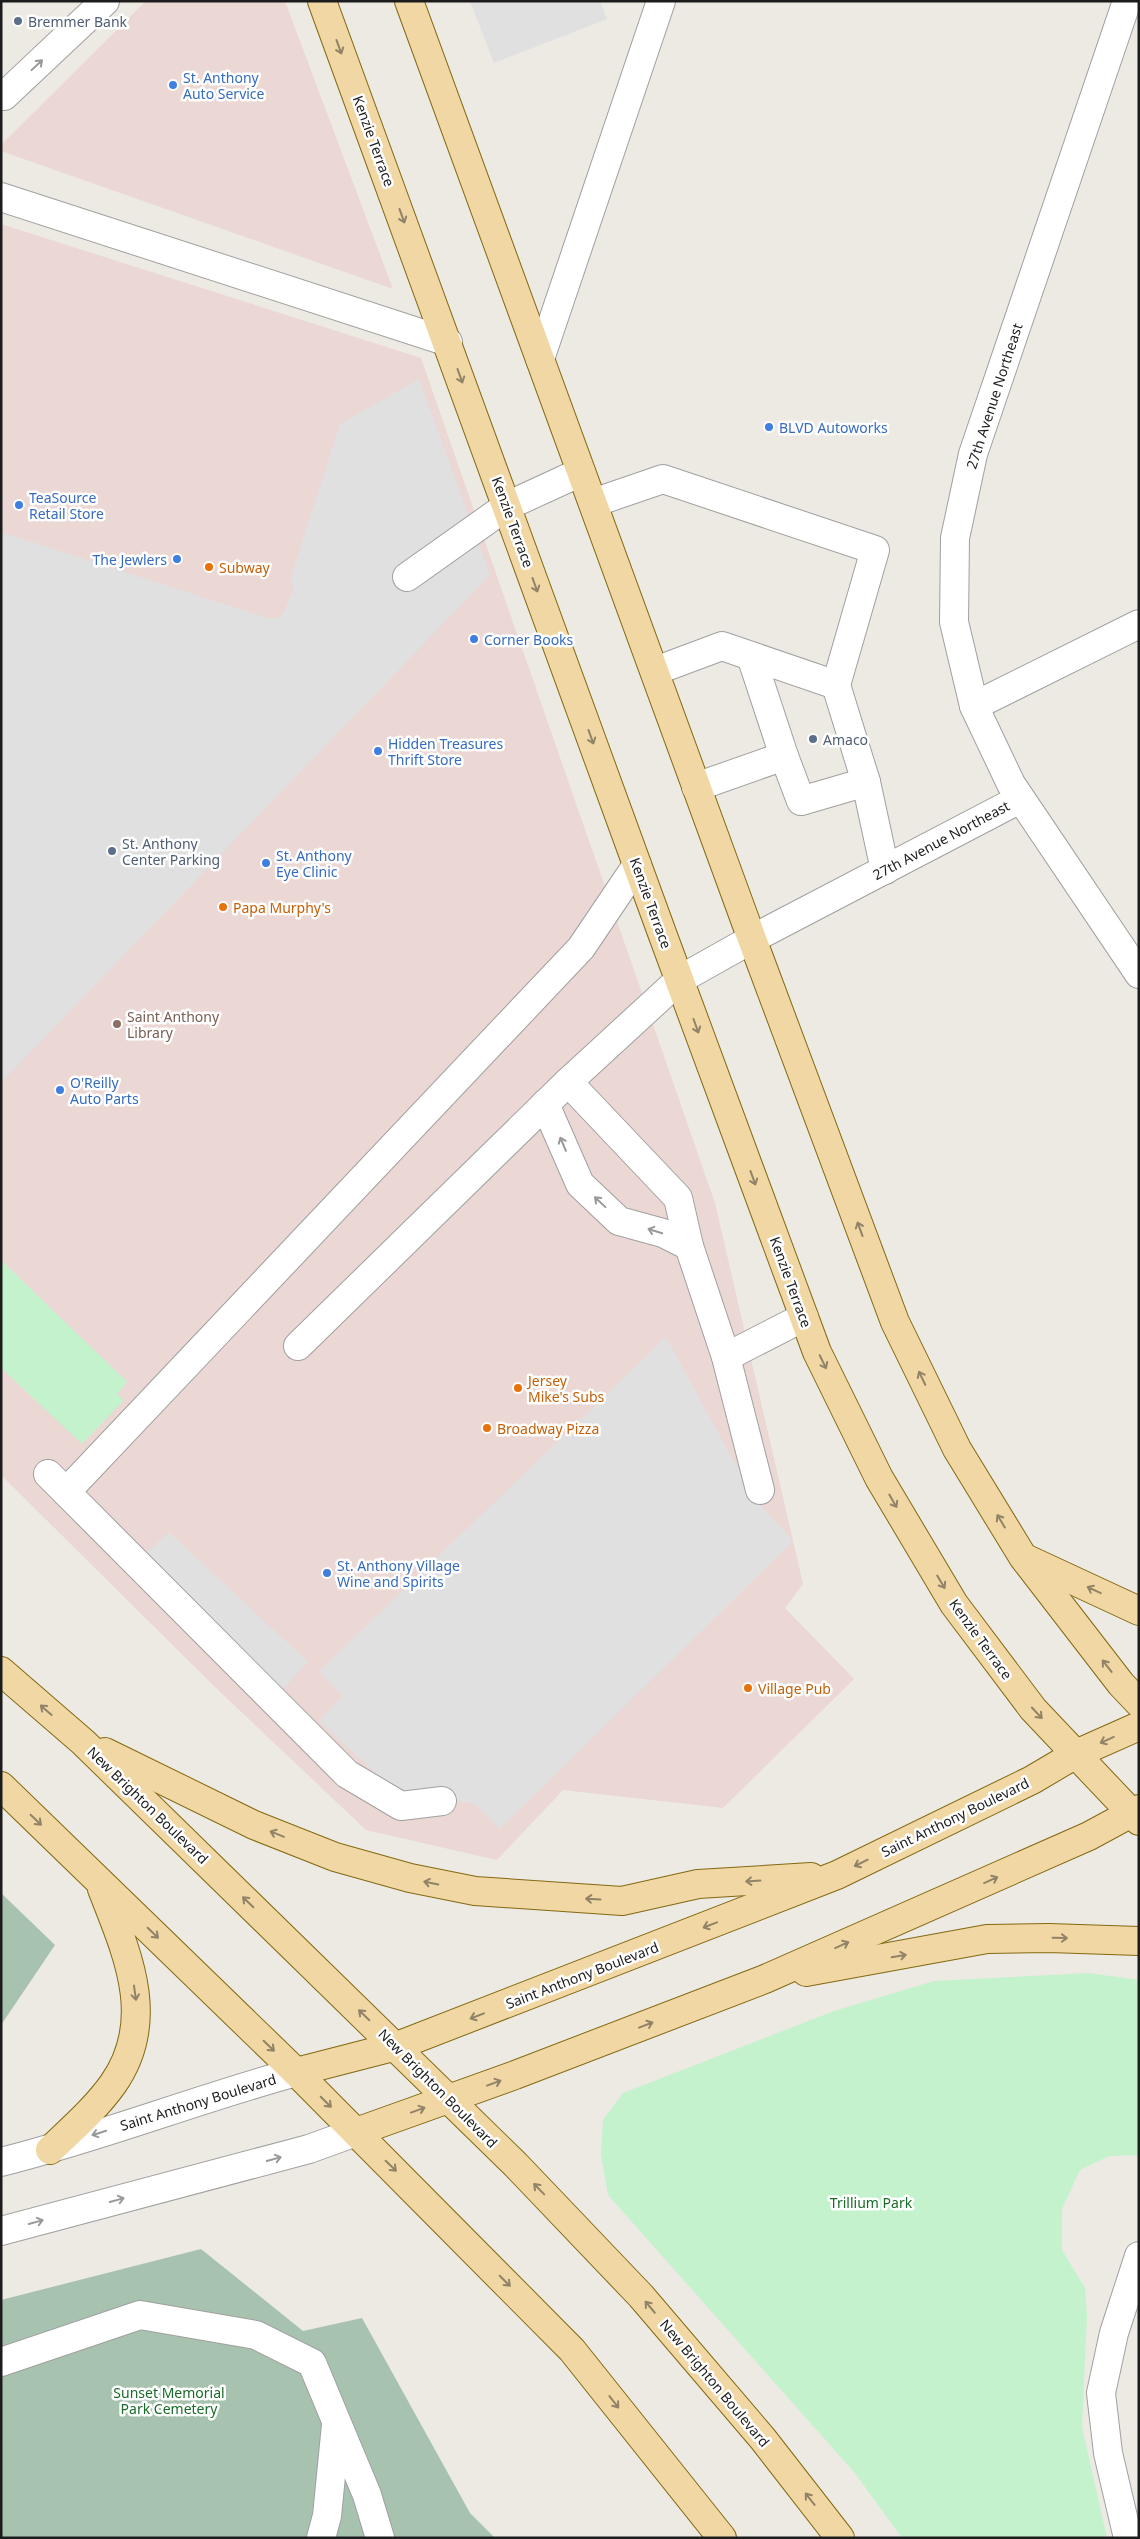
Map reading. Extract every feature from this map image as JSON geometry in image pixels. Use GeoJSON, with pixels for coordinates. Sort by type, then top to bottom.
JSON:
{"type":"FeatureCollection","features":[{"type":"Feature","properties":{"kind":"main road","name":"Kenzie Terrace"},"geometry":{"type":"LineString","coordinates":[[322,1],[448,342],[679,980],[817,1352],[880,1478],[954,1604],[1033,1709],[1136,1814]]}},
{"type":"Feature","properties":{"kind":"main road"},"geometry":{"type":"LineString","coordinates":[[409,1],[752,939],[895,1322],[957,1448],[1023,1557],[1121,1684],[1139,1703]]}},
{"type":"Feature","properties":{"kind":"main road"},"geometry":{"type":"LineString","coordinates":[[1023,1557],[1139,1611]]}},
{"type":"Feature","properties":{"kind":"main road","name":"New Brighton Boulevard"},"geometry":{"type":"LineString","coordinates":[[1,1671],[83,1742],[397,2046],[516,2165],[641,2296],[763,2439],[840,2538]]}},
{"type":"Feature","properties":{"kind":"main road","name":"Saint Anthony Boulevard"},"geometry":{"type":"LineString","coordinates":[[296,2072],[397,2046],[837,1875],[1032,1780],[1076,1754],[1139,1726]]}},
{"type":"Feature","properties":{"kind":"main road"},"geometry":{"type":"LineString","coordinates":[[83,1742],[254,1825],[335,1857],[410,1878],[475,1892],[622,1900],[698,1884],[837,1875]]}},
{"type":"Feature","properties":{"kind":"main road"},"geometry":{"type":"LineString","coordinates":[[1,1786],[296,2072],[572,2350],[722,2538]]}},
{"type":"Feature","properties":{"kind":"main road"},"geometry":{"type":"LineString","coordinates":[[356,2132],[765,1979],[1136,1814]]}},
{"type":"Feature","properties":{"kind":"main road"},"geometry":{"type":"LineString","coordinates":[[50,2150],[114,2083],[135,2035],[136,1998],[128,1958],[99,1880]]}},
{"type":"Feature","properties":{"kind":"main road"},"geometry":{"type":"LineString","coordinates":[[765,1979],[987,1939],[1048,1938],[1139,1941]]}},
{"type":"Feature","properties":{"kind":"street"},"geometry":{"type":"LineString","coordinates":[[1,94],[4,96],[105,1]]}},
{"type":"Feature","properties":{"kind":"street"},"geometry":{"type":"LineString","coordinates":[[540,359],[661,1]]}},
{"type":"Feature","properties":{"kind":"street","name":"27th Avenue Northeast"},"geometry":{"type":"LineString","coordinates":[[298,1346],[545,1104],[679,980],[752,939],[1020,799],[974,706],[954,622],[955,538],[971,464],[1126,1]]}},
{"type":"Feature","properties":{"kind":"street"},"geometry":{"type":"LineString","coordinates":[[1,197],[448,342]]}},
{"type":"Feature","properties":{"kind":"street"},"geometry":{"type":"LineString","coordinates":[[408,577],[507,506],[581,472]]}},
{"type":"Feature","properties":{"kind":"street"},"geometry":{"type":"LineString","coordinates":[[593,503],[663,479],[875,550],[836,685],[866,782],[885,870]]}},
{"type":"Feature","properties":{"kind":"street"},"geometry":{"type":"LineString","coordinates":[[974,706],[1139,624]]}},
{"type":"Feature","properties":{"kind":"street"},"geometry":{"type":"LineString","coordinates":[[654,671],[722,646],[836,685]]}},
{"type":"Feature","properties":{"kind":"street"},"geometry":{"type":"LineString","coordinates":[[751,656],[801,801],[866,782]]}},
{"type":"Feature","properties":{"kind":"street"},"geometry":{"type":"LineString","coordinates":[[696,786],[784,756]]}},
{"type":"Feature","properties":{"kind":"street"},"geometry":{"type":"LineString","coordinates":[[1020,799],[1139,974]]}},
{"type":"Feature","properties":{"kind":"street"},"geometry":{"type":"LineString","coordinates":[[442,1801],[401,1806],[347,1774],[57,1483],[581,948],[637,864]]}},
{"type":"Feature","properties":{"kind":"street"},"geometry":{"type":"LineString","coordinates":[[568,1082],[678,1198],[689,1246],[726,1357],[760,1490]]}},
{"type":"Feature","properties":{"kind":"street"},"geometry":{"type":"LineString","coordinates":[[545,1104],[580,1184],[619,1220],[663,1233],[689,1246]]}},
{"type":"Feature","properties":{"kind":"street"},"geometry":{"type":"LineString","coordinates":[[726,1357],[804,1317]]}},
{"type":"Feature","properties":{"kind":"street","name":"Saint Anthony Boulevard"},"geometry":{"type":"LineString","coordinates":[[1,2162],[50,2150],[230,2090],[296,2072]]}},
{"type":"Feature","properties":{"kind":"street"},"geometry":{"type":"LineString","coordinates":[[1,2231],[309,2149],[356,2132]]}},
{"type":"Feature","properties":{"kind":"street"},"geometry":{"type":"LineString","coordinates":[[1128,2538],[1108,2453],[1101,2393],[1114,2333],[1139,2256]]}},
{"type":"Feature","properties":{"kind":"street"},"geometry":{"type":"LineString","coordinates":[[1,2362],[140,2315],[256,2334],[312,2363],[367,2495],[380,2538]]}},
{"type":"Feature","properties":{"kind":"street"},"geometry":{"type":"LineString","coordinates":[[321,2538],[327,2516],[336,2421]]}},
{"type":"Feature","properties":{"kind":"shaded area"},"geometry":{"type":"Polygon","coordinates":[[[146,1],[285,1],[393,289],[1,151],[1,145],[146,1]]]}},
{"type":"Feature","properties":{"kind":"shaded area"},"geometry":{"type":"Polygon","coordinates":[[[470,1],[600,1],[607,19],[494,63],[470,1]]]}},
{"type":"Feature","properties":{"kind":"shaded area"},"geometry":{"type":"Polygon","coordinates":[[[1,224],[421,358],[715,1203],[803,1584],[785,1608],[854,1679],[723,1808],[563,1790],[497,1860],[366,1830],[215,1687],[1,1475],[1,224]]]}},
{"type":"Feature","properties":{"kind":"shaded area","name":"St. Anthony Center Parking"},"geometry":{"type":"Polygon","coordinates":[[[419,379],[490,575],[1,1083],[1,532],[271,619],[282,616],[293,591],[291,576],[340,424],[419,379]]]}},
{"type":"Feature","properties":{"kind":"shaded area"},"geometry":{"type":"Polygon","coordinates":[[[666,1337],[742,1476],[741,1483],[793,1541],[500,1829],[475,1804],[394,1790],[319,1721],[342,1696],[319,1671],[666,1337]]]}},
{"type":"Feature","properties":{"kind":"shaded area"},"geometry":{"type":"Polygon","coordinates":[[[169,1532],[308,1662],[283,1689],[144,1555],[169,1532]]]}},
{"type":"Feature","properties":{"kind":"green space"},"geometry":{"type":"Polygon","coordinates":[[[1,1260],[127,1382],[117,1394],[124,1400],[82,1444],[1,1368],[1,1260]]]}},
{"type":"Feature","properties":{"kind":"green space"},"geometry":{"type":"Polygon","coordinates":[[[1,1893],[55,1945],[1,2025],[1,1893]]]}},
{"type":"Feature","properties":{"kind":"green space","name":"Trillium Park"},"geometry":{"type":"Polygon","coordinates":[[[1088,1973],[1139,1980],[1139,2155],[1109,2156],[1080,2170],[1062,2209],[1062,2250],[1085,2288],[1087,2316],[1082,2427],[1107,2538],[902,2538],[854,2472],[608,2195],[601,2155],[603,2120],[623,2093],[834,2011],[934,1981],[1088,1973]]]}},
{"type":"Feature","properties":{"kind":"green space","name":"Sunset Memorial Park Cemetery"},"geometry":{"type":"Polygon","coordinates":[[[201,2249],[303,2331],[362,2318],[470,2513],[495,2538],[1,2538],[1,2300],[201,2249]]]}},
{"type":"Feature","properties":{"kind":"place","name":"Bremmer Bank"},"geometry":{"type":"Point","coordinates":[18,21]}},
{"type":"Feature","properties":{"kind":"place","name":"St. Anthony Auto Service"},"geometry":{"type":"Point","coordinates":[173,85]}},
{"type":"Feature","properties":{"kind":"place","name":"BLVD Autoworks"},"geometry":{"type":"Point","coordinates":[769,427]}},
{"type":"Feature","properties":{"kind":"place","name":"TeaSource Retail Store"},"geometry":{"type":"Point","coordinates":[19,505]}},
{"type":"Feature","properties":{"kind":"place","name":"The Jewlers"},"geometry":{"type":"Point","coordinates":[177,559]}},
{"type":"Feature","properties":{"kind":"place","name":"Subway"},"geometry":{"type":"Point","coordinates":[209,567]}},
{"type":"Feature","properties":{"kind":"place","name":"Corner Books"},"geometry":{"type":"Point","coordinates":[474,639]}},
{"type":"Feature","properties":{"kind":"place","name":"Amaco"},"geometry":{"type":"Point","coordinates":[813,739]}},
{"type":"Feature","properties":{"kind":"place","name":"Hidden Treasures Thrift Store"},"geometry":{"type":"Point","coordinates":[378,751]}},
{"type":"Feature","properties":{"kind":"place","name":"St. Anthony Center Parking"},"geometry":{"type":"Point","coordinates":[112,851]}},
{"type":"Feature","properties":{"kind":"place","name":"St. Anthony Eye Clinic"},"geometry":{"type":"Point","coordinates":[266,863]}},
{"type":"Feature","properties":{"kind":"place","name":"Papa Murphy's"},"geometry":{"type":"Point","coordinates":[223,907]}},
{"type":"Feature","properties":{"kind":"place","name":"Saint Anthony Library"},"geometry":{"type":"Point","coordinates":[117,1024]}},
{"type":"Feature","properties":{"kind":"place","name":"O'Reilly Auto Parts"},"geometry":{"type":"Point","coordinates":[60,1090]}},
{"type":"Feature","properties":{"kind":"place","name":"Jersey Mike's Subs"},"geometry":{"type":"Point","coordinates":[518,1388]}},
{"type":"Feature","properties":{"kind":"place","name":"Broadway Pizza"},"geometry":{"type":"Point","coordinates":[487,1428]}},
{"type":"Feature","properties":{"kind":"place","name":"St. Anthony Village Wine and Spirits"},"geometry":{"type":"Point","coordinates":[327,1573]}},
{"type":"Feature","properties":{"kind":"place","name":"Village Pub"},"geometry":{"type":"Point","coordinates":[748,1688]}}]}
